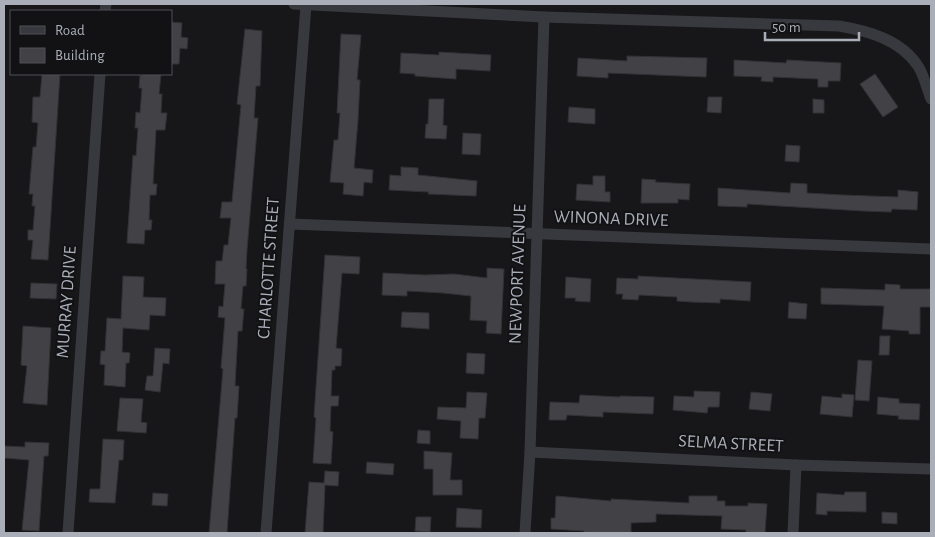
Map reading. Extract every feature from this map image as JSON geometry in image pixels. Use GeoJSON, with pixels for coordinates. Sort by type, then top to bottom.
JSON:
{"type":"FeatureCollection","features":[{"type":"Feature","properties":{"kind":"street"},"geometry":{"type":"LineString","coordinates":[[294,4],[544,17],[840,26],[864,30],[900,46],[919,66],[931,100]]}},
{"type":"Feature","properties":{"kind":"street","name":"CHARLOTTE STREET"},"geometry":{"type":"LineString","coordinates":[[266,533],[306,5]]}},
{"type":"Feature","properties":{"kind":"street","name":"NEWPORT AVENUE"},"geometry":{"type":"LineString","coordinates":[[525,533],[530,452],[544,17]]}},
{"type":"Feature","properties":{"kind":"street","name":"MURRAY DRIVE"},"geometry":{"type":"LineString","coordinates":[[68,533],[100,75]]}},
{"type":"Feature","properties":{"kind":"street","name":"WINONA DRIVE"},"geometry":{"type":"LineString","coordinates":[[290,224],[931,249]]}},
{"type":"Feature","properties":{"kind":"street","name":"SELMA STREET"},"geometry":{"type":"LineString","coordinates":[[530,452],[796,465],[931,469]]}},
{"type":"Feature","properties":{"kind":"street"},"geometry":{"type":"LineString","coordinates":[[793,533],[796,465]]}},
{"type":"Feature","properties":{"kind":"building"},"geometry":{"type":"Polygon","coordinates":[[[172,22],[182,23],[181,37],[188,38],[187,49],[180,48],[179,64],[172,64],[172,22]]]}},
{"type":"Feature","properties":{"kind":"building"},"geometry":{"type":"Polygon","coordinates":[[[245,29],[262,31],[260,86],[256,86],[254,118],[258,118],[247,250],[246,286],[243,286],[241,309],[244,309],[242,331],[238,331],[235,386],[239,386],[237,418],[235,418],[227,533],[209,533],[223,369],[221,368],[225,318],[218,317],[219,306],[223,307],[225,284],[215,284],[216,261],[222,261],[224,245],[228,245],[231,218],[220,218],[222,202],[232,202],[241,105],[237,104],[245,29]]]}},
{"type":"Feature","properties":{"kind":"building"},"geometry":{"type":"Polygon","coordinates":[[[341,34],[361,35],[357,80],[360,80],[354,168],[373,170],[372,183],[364,182],[363,196],[343,194],[344,183],[330,182],[334,140],[338,140],[340,113],[337,113],[341,34]]]}},
{"type":"Feature","properties":{"kind":"building"},"geometry":{"type":"Polygon","coordinates":[[[439,52],[491,55],[490,71],[456,69],[456,79],[400,73],[401,53],[439,55],[439,52]]]}},
{"type":"Feature","properties":{"kind":"building"},"geometry":{"type":"Polygon","coordinates":[[[627,56],[707,58],[706,77],[608,73],[608,78],[577,76],[578,58],[627,61],[627,56]]]}},
{"type":"Feature","properties":{"kind":"building"},"geometry":{"type":"Polygon","coordinates":[[[734,60],[786,63],[787,60],[841,63],[840,81],[828,81],[828,87],[818,87],[818,79],[773,77],[773,82],[761,81],[762,77],[734,76],[734,60]]]}},
{"type":"Feature","properties":{"kind":"building"},"geometry":{"type":"Polygon","coordinates":[[[875,74],[898,107],[883,117],[860,84],[875,74]]]}},
{"type":"Feature","properties":{"kind":"building"},"geometry":{"type":"Polygon","coordinates":[[[42,75],[60,75],[48,260],[31,259],[33,240],[28,240],[28,230],[33,230],[35,206],[32,206],[33,194],[29,194],[33,147],[36,147],[38,123],[32,122],[33,97],[40,97],[42,75]]]}},
{"type":"Feature","properties":{"kind":"building"},"geometry":{"type":"Polygon","coordinates":[[[140,75],[161,75],[159,94],[162,94],[161,113],[167,113],[165,130],[156,130],[153,184],[157,184],[156,195],[150,195],[149,220],[152,220],[151,230],[145,230],[144,244],[127,243],[133,155],[136,156],[138,128],[135,128],[136,112],[140,113],[142,88],[139,88],[140,75]]]}},
{"type":"Feature","properties":{"kind":"building"},"geometry":{"type":"Polygon","coordinates":[[[708,97],[722,97],[721,113],[707,112],[708,97]]]}},
{"type":"Feature","properties":{"kind":"building"},"geometry":{"type":"Polygon","coordinates":[[[429,99],[444,99],[443,125],[447,126],[446,139],[425,138],[426,124],[428,124],[429,99]]]}},
{"type":"Feature","properties":{"kind":"building"},"geometry":{"type":"Polygon","coordinates":[[[813,99],[824,100],[824,113],[813,113],[813,99]]]}},
{"type":"Feature","properties":{"kind":"building"},"geometry":{"type":"Polygon","coordinates":[[[569,107],[595,109],[595,124],[568,122],[569,107]]]}},
{"type":"Feature","properties":{"kind":"building"},"geometry":{"type":"Polygon","coordinates":[[[463,133],[481,134],[480,155],[462,154],[463,133]]]}},
{"type":"Feature","properties":{"kind":"building"},"geometry":{"type":"Polygon","coordinates":[[[786,145],[800,146],[799,162],[785,161],[786,145]]]}},
{"type":"Feature","properties":{"kind":"building"},"geometry":{"type":"Polygon","coordinates":[[[401,167],[418,168],[418,175],[477,181],[476,196],[389,190],[390,175],[401,176],[401,167]]]}},
{"type":"Feature","properties":{"kind":"building"},"geometry":{"type":"Polygon","coordinates":[[[593,176],[605,176],[605,192],[610,192],[610,202],[576,200],[577,184],[593,185],[593,176]]]}},
{"type":"Feature","properties":{"kind":"building"},"geometry":{"type":"Polygon","coordinates":[[[642,179],[656,180],[655,182],[690,184],[689,200],[678,199],[678,203],[641,203],[642,179]]]}},
{"type":"Feature","properties":{"kind":"building"},"geometry":{"type":"Polygon","coordinates":[[[791,183],[807,184],[807,193],[898,197],[898,190],[918,192],[917,210],[892,209],[891,212],[747,204],[747,207],[718,206],[718,188],[790,193],[791,183]]]}},
{"type":"Feature","properties":{"kind":"building"},"geometry":{"type":"Polygon","coordinates":[[[325,255],[360,257],[359,274],[342,273],[336,348],[342,349],[341,366],[335,366],[335,370],[332,370],[331,396],[339,396],[338,406],[331,406],[330,431],[333,432],[331,464],[313,463],[316,418],[314,417],[325,255]]]}},
{"type":"Feature","properties":{"kind":"building"},"geometry":{"type":"Polygon","coordinates":[[[487,268],[504,269],[501,334],[486,333],[487,321],[470,320],[471,296],[407,291],[407,296],[382,295],[383,273],[454,274],[487,278],[487,268]]]}},
{"type":"Feature","properties":{"kind":"building"},"geometry":{"type":"Polygon","coordinates":[[[123,276],[144,277],[143,297],[166,298],[165,316],[150,315],[149,330],[123,328],[122,352],[130,353],[129,363],[126,363],[125,387],[104,385],[105,365],[100,364],[101,351],[105,351],[107,318],[121,319],[123,276]]]}},
{"type":"Feature","properties":{"kind":"building"},"geometry":{"type":"Polygon","coordinates":[[[638,276],[751,282],[750,301],[720,299],[720,303],[691,302],[677,301],[677,297],[639,295],[638,300],[622,299],[623,294],[616,294],[617,278],[638,279],[638,276]]]}},
{"type":"Feature","properties":{"kind":"building"},"geometry":{"type":"Polygon","coordinates":[[[566,277],[591,279],[590,302],[575,301],[576,298],[565,298],[566,277]]]}},
{"type":"Feature","properties":{"kind":"building"},"geometry":{"type":"Polygon","coordinates":[[[31,283],[57,284],[56,299],[30,298],[31,283]]]}},
{"type":"Feature","properties":{"kind":"building"},"geometry":{"type":"Polygon","coordinates":[[[885,284],[900,285],[900,289],[931,289],[931,307],[920,307],[920,334],[909,334],[909,331],[882,329],[884,306],[821,304],[821,288],[885,290],[885,284]]]}},
{"type":"Feature","properties":{"kind":"building"},"geometry":{"type":"Polygon","coordinates":[[[789,302],[807,304],[806,319],[788,318],[789,302]]]}},
{"type":"Feature","properties":{"kind":"building"},"geometry":{"type":"Polygon","coordinates":[[[402,312],[429,313],[429,329],[401,327],[402,312]]]}},
{"type":"Feature","properties":{"kind":"building"},"geometry":{"type":"Polygon","coordinates":[[[23,326],[51,328],[47,405],[23,403],[27,366],[21,365],[23,326]]]}},
{"type":"Feature","properties":{"kind":"building"},"geometry":{"type":"Polygon","coordinates":[[[880,336],[890,336],[889,355],[879,355],[880,336]]]}},
{"type":"Feature","properties":{"kind":"building"},"geometry":{"type":"Polygon","coordinates":[[[155,348],[170,349],[169,364],[163,363],[160,392],[145,390],[147,376],[153,376],[155,348]]]}},
{"type":"Feature","properties":{"kind":"building"},"geometry":{"type":"Polygon","coordinates":[[[467,353],[485,354],[484,374],[466,373],[467,353]]]}},
{"type":"Feature","properties":{"kind":"building"},"geometry":{"type":"Polygon","coordinates":[[[858,360],[872,361],[869,401],[855,400],[858,360]]]}},
{"type":"Feature","properties":{"kind":"building"},"geometry":{"type":"Polygon","coordinates":[[[694,391],[720,392],[719,407],[708,407],[707,413],[673,410],[674,396],[694,397],[694,391]]]}},
{"type":"Feature","properties":{"kind":"building"},"geometry":{"type":"Polygon","coordinates":[[[467,392],[487,393],[485,418],[479,418],[478,439],[460,438],[461,421],[437,419],[438,407],[466,408],[467,392]]]}},
{"type":"Feature","properties":{"kind":"building"},"geometry":{"type":"Polygon","coordinates":[[[751,392],[772,394],[770,411],[749,409],[751,392]]]}},
{"type":"Feature","properties":{"kind":"building"},"geometry":{"type":"Polygon","coordinates":[[[842,394],[854,395],[852,417],[820,414],[822,396],[842,398],[842,394]]]}},
{"type":"Feature","properties":{"kind":"building"},"geometry":{"type":"Polygon","coordinates":[[[580,395],[654,397],[653,414],[603,412],[603,417],[567,415],[566,420],[549,420],[550,402],[579,403],[580,395]]]}},
{"type":"Feature","properties":{"kind":"building"},"geometry":{"type":"Polygon","coordinates":[[[878,397],[899,399],[899,403],[920,404],[919,420],[898,419],[899,416],[877,414],[878,397]]]}},
{"type":"Feature","properties":{"kind":"building"},"geometry":{"type":"Polygon","coordinates":[[[120,398],[143,399],[141,422],[147,423],[146,433],[117,431],[120,398]]]}},
{"type":"Feature","properties":{"kind":"building"},"geometry":{"type":"Polygon","coordinates":[[[418,430],[430,431],[430,444],[417,443],[418,430]]]}},
{"type":"Feature","properties":{"kind":"building"},"geometry":{"type":"Polygon","coordinates":[[[103,439],[124,440],[123,460],[119,460],[115,503],[89,502],[90,489],[100,489],[103,439]]]}},
{"type":"Feature","properties":{"kind":"building"},"geometry":{"type":"Polygon","coordinates":[[[25,442],[49,443],[48,456],[44,456],[39,531],[22,530],[29,460],[4,458],[4,446],[25,447],[25,442]]]}},
{"type":"Feature","properties":{"kind":"building"},"geometry":{"type":"Polygon","coordinates":[[[424,451],[452,453],[450,480],[462,480],[462,495],[433,495],[433,469],[424,469],[424,451]]]}},
{"type":"Feature","properties":{"kind":"building"},"geometry":{"type":"Polygon","coordinates":[[[367,462],[394,464],[393,475],[366,473],[367,462]]]}},
{"type":"Feature","properties":{"kind":"building"},"geometry":{"type":"Polygon","coordinates":[[[325,471],[339,472],[338,486],[325,485],[323,533],[305,533],[309,482],[324,483],[325,471]]]}},
{"type":"Feature","properties":{"kind":"building"},"geometry":{"type":"Polygon","coordinates":[[[845,492],[866,492],[866,512],[827,511],[827,515],[816,514],[817,493],[844,495],[845,492]]]}},
{"type":"Feature","properties":{"kind":"building"},"geometry":{"type":"Polygon","coordinates":[[[153,493],[168,494],[167,506],[152,505],[153,493]]]}},
{"type":"Feature","properties":{"kind":"building"},"geometry":{"type":"Polygon","coordinates":[[[556,496],[611,501],[611,499],[689,503],[689,496],[717,496],[717,501],[725,501],[725,506],[748,506],[748,503],[767,504],[765,533],[746,533],[746,530],[721,529],[722,516],[656,514],[656,522],[631,523],[631,533],[584,533],[584,531],[551,529],[551,518],[555,518],[556,496]]]}},
{"type":"Feature","properties":{"kind":"building"},"geometry":{"type":"Polygon","coordinates":[[[457,508],[482,510],[481,528],[456,527],[457,508]]]}},
{"type":"Feature","properties":{"kind":"building"},"geometry":{"type":"Polygon","coordinates":[[[882,512],[897,513],[897,524],[882,523],[882,512]]]}},
{"type":"Feature","properties":{"kind":"building"},"geometry":{"type":"Polygon","coordinates":[[[416,517],[431,517],[430,532],[415,531],[416,517]]]}}]}
